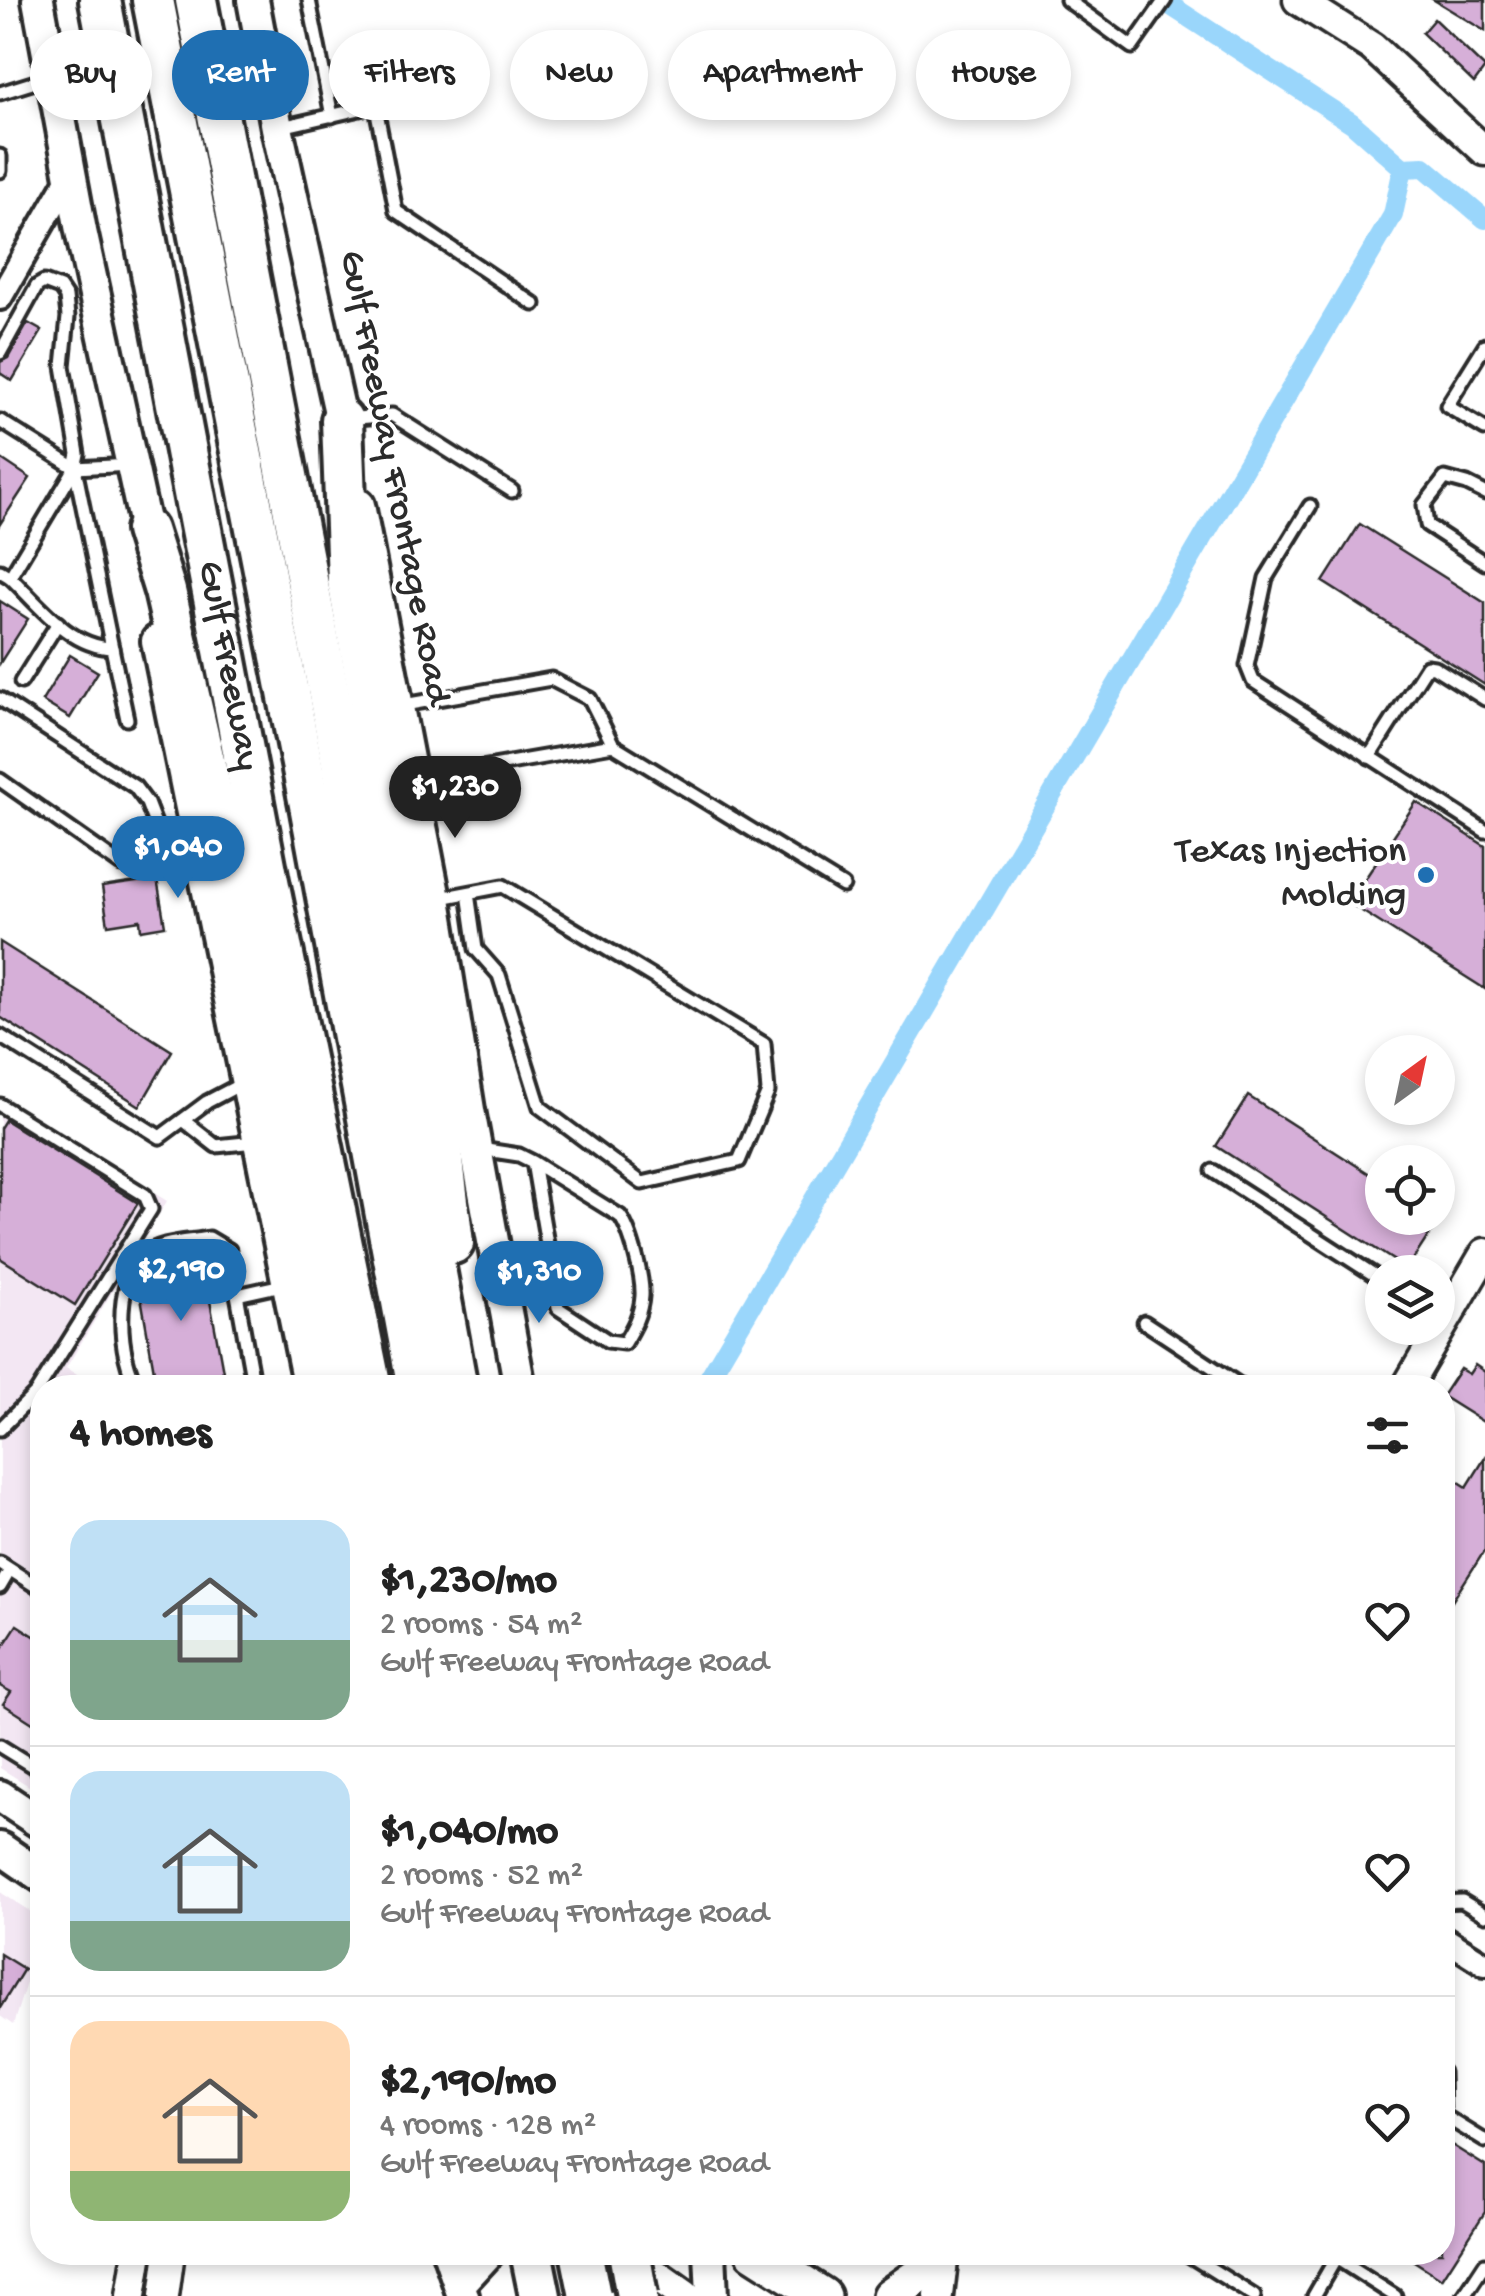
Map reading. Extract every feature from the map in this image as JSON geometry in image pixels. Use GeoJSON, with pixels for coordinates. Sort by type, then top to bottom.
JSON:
{"type":"FeatureCollection","features":[{"type":"Feature","properties":{"kind":"highway","name":"Gulf Freeway"},"geometry":{"type":"LineString","coordinates":[[100,0],[268,881],[368,1375]]}},
{"type":"Feature","properties":{"kind":"highway","name":"Gulf Freeway"},"geometry":{"type":"LineString","coordinates":[[154,0],[416,1375]]}},
{"type":"Feature","properties":{"kind":"highway"},"geometry":{"type":"LineString","coordinates":[[196,0],[454,1375]]}},
{"type":"Feature","properties":{"kind":"highway"},"geometry":{"type":"LineString","coordinates":[[342,420],[348,580],[420,972],[456,1265],[444,1326]]}},
{"type":"Feature","properties":{"kind":"highway"},"geometry":{"type":"LineString","coordinates":[[146,530],[165,591],[226,856],[307,1375]]}},
{"type":"Feature","properties":{"kind":"highway"},"geometry":{"type":"LineString","coordinates":[[534,2265],[540,2296]]}},
{"type":"Feature","properties":{"kind":"highway"},"geometry":{"type":"LineString","coordinates":[[584,2265],[590,2296]]}},
{"type":"Feature","properties":{"kind":"highway"},"geometry":{"type":"LineString","coordinates":[[629,2265],[636,2296]]}},
{"type":"Feature","properties":{"kind":"main road"},"geometry":{"type":"LineString","coordinates":[[38,0],[43,30]]}},
{"type":"Feature","properties":{"kind":"main road","name":"Gulf Freeway Frontage Road"},"geometry":{"type":"LineString","coordinates":[[254,0],[277,128],[342,420],[398,706],[518,1375]]}},
{"type":"Feature","properties":{"kind":"main road"},"geometry":{"type":"LineString","coordinates":[[59,120],[146,530],[151,609],[307,1375]]}},
{"type":"Feature","properties":{"kind":"main road"},"geometry":{"type":"LineString","coordinates":[[0,1796],[30,1812]]}},
{"type":"Feature","properties":{"kind":"main road"},"geometry":{"type":"LineString","coordinates":[[0,1848],[30,1868]]}},
{"type":"Feature","properties":{"kind":"main road"},"geometry":{"type":"LineString","coordinates":[[591,2265],[636,2296]]}},
{"type":"Feature","properties":{"kind":"main road"},"geometry":{"type":"LineString","coordinates":[[644,2265],[686,2296]]}},
{"type":"Feature","properties":{"kind":"main road"},"geometry":{"type":"LineString","coordinates":[[711,2265],[712,2296]]}},
{"type":"Feature","properties":{"kind":"main road"},"geometry":{"type":"LineString","coordinates":[[777,2265],[823,2296]]}},
{"type":"Feature","properties":{"kind":"main road"},"geometry":{"type":"LineString","coordinates":[[890,2296],[929,2265]]}},
{"type":"Feature","properties":{"kind":"street"},"geometry":{"type":"LineString","coordinates":[[1307,2],[1372,47],[1485,151]]}},
{"type":"Feature","properties":{"kind":"street"},"geometry":{"type":"LineString","coordinates":[[0,298],[70,176]]}},
{"type":"Feature","properties":{"kind":"street"},"geometry":{"type":"LineString","coordinates":[[42,228],[65,225],[81,231]]}},
{"type":"Feature","properties":{"kind":"street"},"geometry":{"type":"LineString","coordinates":[[1455,1300],[1482,1265]]}},
{"type":"Feature","properties":{"kind":"street"},"geometry":{"type":"LineString","coordinates":[[1412,1375],[1428,1345]]}},
{"type":"Feature","properties":{"kind":"street"},"geometry":{"type":"LineString","coordinates":[[1455,1945],[1485,1964]]}},
{"type":"Feature","properties":{"kind":"street"},"geometry":{"type":"LineString","coordinates":[[131,2296],[136,2265]]}},
{"type":"Feature","properties":{"kind":"street"},"geometry":{"type":"LineString","coordinates":[[164,2296],[168,2265]]}},
{"type":"Feature","properties":{"kind":"street"},"geometry":{"type":"LineString","coordinates":[[939,2296],[940,2265]]}},
{"type":"Feature","properties":{"kind":"lane"},"geometry":{"type":"LineString","coordinates":[[309,0],[329,101]]}},
{"type":"Feature","properties":{"kind":"lane"},"geometry":{"type":"LineString","coordinates":[[1067,0],[1132,48],[1162,4]]}},
{"type":"Feature","properties":{"kind":"lane"},"geometry":{"type":"LineString","coordinates":[[1,89],[30,82]]}},
{"type":"Feature","properties":{"kind":"lane"},"geometry":{"type":"LineString","coordinates":[[277,128],[329,117]]}},
{"type":"Feature","properties":{"kind":"lane"},"geometry":{"type":"LineString","coordinates":[[378,120],[396,211],[534,304]]}},
{"type":"Feature","properties":{"kind":"lane"},"geometry":{"type":"LineString","coordinates":[[0,156],[0,171]]}},
{"type":"Feature","properties":{"kind":"lane"},"geometry":{"type":"LineString","coordinates":[[0,352],[37,286],[50,283],[66,297],[63,366],[78,454],[75,468],[5,574],[58,623],[88,644],[112,648]]}},
{"type":"Feature","properties":{"kind":"lane"},"geometry":{"type":"LineString","coordinates":[[1485,345],[1447,406],[1485,429]]}},
{"type":"Feature","properties":{"kind":"lane"},"geometry":{"type":"LineString","coordinates":[[342,420],[392,414],[512,491]]}},
{"type":"Feature","properties":{"kind":"lane"},"geometry":{"type":"LineString","coordinates":[[0,421],[75,468],[131,464]]}},
{"type":"Feature","properties":{"kind":"lane"},"geometry":{"type":"LineString","coordinates":[[75,468],[127,719]]}},
{"type":"Feature","properties":{"kind":"lane"},"geometry":{"type":"LineString","coordinates":[[1485,494],[1445,478],[1424,504],[1428,525],[1485,563]]}},
{"type":"Feature","properties":{"kind":"lane"},"geometry":{"type":"LineString","coordinates":[[1310,506],[1266,578],[1247,666],[1253,681],[1485,832]]}},
{"type":"Feature","properties":{"kind":"lane"},"geometry":{"type":"LineString","coordinates":[[21,682],[58,623]]}},
{"type":"Feature","properties":{"kind":"lane"},"geometry":{"type":"LineString","coordinates":[[1369,756],[1427,666],[1485,699]]}},
{"type":"Feature","properties":{"kind":"lane"},"geometry":{"type":"LineString","coordinates":[[398,706],[550,678],[590,699],[613,745],[842,886]]}},
{"type":"Feature","properties":{"kind":"lane"},"geometry":{"type":"LineString","coordinates":[[0,699],[136,788],[147,803],[168,860]]}},
{"type":"Feature","properties":{"kind":"lane"},"geometry":{"type":"LineString","coordinates":[[412,780],[613,745]]}},
{"type":"Feature","properties":{"kind":"lane"},"geometry":{"type":"LineString","coordinates":[[0,780],[121,865],[200,856]]}},
{"type":"Feature","properties":{"kind":"lane"},"geometry":{"type":"LineString","coordinates":[[435,899],[503,886],[764,1044],[768,1092],[738,1161],[642,1183],[540,1108],[499,975],[476,949],[468,893]]}},
{"type":"Feature","properties":{"kind":"lane"},"geometry":{"type":"LineString","coordinates":[[0,1036],[160,1137],[207,1102],[245,1082]]}},
{"type":"Feature","properties":{"kind":"lane"},"geometry":{"type":"LineString","coordinates":[[0,1105],[146,1195],[151,1209],[51,1375]]}},
{"type":"Feature","properties":{"kind":"lane"},"geometry":{"type":"LineString","coordinates":[[183,1120],[216,1146],[257,1142]]}},
{"type":"Feature","properties":{"kind":"lane"},"geometry":{"type":"LineString","coordinates":[[476,1148],[519,1155],[534,1162],[620,1216],[628,1227],[642,1295],[636,1323],[624,1343],[608,1341],[558,1308],[534,1162]]}},
{"type":"Feature","properties":{"kind":"lane"},"geometry":{"type":"LineString","coordinates":[[1212,1171],[1365,1269]]}},
{"type":"Feature","properties":{"kind":"lane"},"geometry":{"type":"LineString","coordinates":[[130,1375],[120,1323],[130,1274],[140,1258],[157,1246],[209,1238],[229,1250],[252,1375]]}},
{"type":"Feature","properties":{"kind":"lane"},"geometry":{"type":"LineString","coordinates":[[237,1295],[287,1284]]}},
{"type":"Feature","properties":{"kind":"lane"},"geometry":{"type":"LineString","coordinates":[[1144,1322],[1224,1375]]}},
{"type":"Feature","properties":{"kind":"lane"},"geometry":{"type":"LineString","coordinates":[[0,1429],[30,1403]]}},
{"type":"Feature","properties":{"kind":"lane"},"geometry":{"type":"LineString","coordinates":[[0,1587],[5,1566],[30,1582]]}},
{"type":"Feature","properties":{"kind":"lane"},"geometry":{"type":"LineString","coordinates":[[0,1746],[30,1765]]}},
{"type":"Feature","properties":{"kind":"lane"},"geometry":{"type":"LineString","coordinates":[[1455,1902],[1485,1916]]}},
{"type":"Feature","properties":{"kind":"lane"},"geometry":{"type":"LineString","coordinates":[[1455,2123],[1485,2141]]}},
{"type":"Feature","properties":{"kind":"lane"},"geometry":{"type":"LineString","coordinates":[[1464,2296],[1485,2264]]}},
{"type":"Feature","properties":{"kind":"lane"},"geometry":{"type":"LineString","coordinates":[[1205,2265],[1254,2296]]}},
{"type":"Feature","properties":{"kind":"lane"},"geometry":{"type":"LineString","coordinates":[[1314,2296],[1332,2265]]}},
{"type":"Feature","properties":{"kind":"lane"},"geometry":{"type":"LineString","coordinates":[[1347,2265],[1396,2296]]}},
{"type":"Feature","properties":{"kind":"shaded area"},"geometry":{"type":"Polygon","coordinates":[[[0,1097],[167,1201],[66,1368],[77,1375],[30,1375],[30,1787],[0,1768],[0,1097]]]}},
{"type":"Feature","properties":{"kind":"shaded area"},"geometry":{"type":"Polygon","coordinates":[[[0,1892],[30,1911],[30,1970],[13,2025],[0,2016],[0,1892]]]}},
{"type":"Feature","properties":{"kind":"building"},"geometry":{"type":"Polygon","coordinates":[[[1434,0],[1485,0],[1485,31],[1434,0]]]}},
{"type":"Feature","properties":{"kind":"building"},"geometry":{"type":"Polygon","coordinates":[[[1434,19],[1485,68],[1474,83],[1422,33],[1434,19]]]}},
{"type":"Feature","properties":{"kind":"building"},"geometry":{"type":"Polygon","coordinates":[[[28,323],[42,331],[12,381],[0,373],[0,362],[8,358],[28,323]]]}},
{"type":"Feature","properties":{"kind":"building"},"geometry":{"type":"Polygon","coordinates":[[[0,458],[30,478],[0,524],[0,458]]]}},
{"type":"Feature","properties":{"kind":"building"},"geometry":{"type":"Polygon","coordinates":[[[1360,524],[1485,603],[1485,685],[1323,582],[1360,524]]]}},
{"type":"Feature","properties":{"kind":"building"},"geometry":{"type":"Polygon","coordinates":[[[0,601],[28,619],[0,663],[0,601]]]}},
{"type":"Feature","properties":{"kind":"building"},"geometry":{"type":"Polygon","coordinates":[[[70,655],[98,672],[70,718],[42,701],[70,655]]]}},
{"type":"Feature","properties":{"kind":"building","name":"Texas Injection Molding"},"geometry":{"type":"Polygon","coordinates":[[[1416,802],[1485,846],[1485,989],[1349,903],[1416,802]]]}},
{"type":"Feature","properties":{"kind":"building"},"geometry":{"type":"Polygon","coordinates":[[[157,879],[165,926],[141,930],[140,920],[108,925],[102,887],[157,879]]]}},
{"type":"Feature","properties":{"kind":"building"},"geometry":{"type":"Polygon","coordinates":[[[0,942],[172,1051],[140,1106],[0,1017],[0,942]]]}},
{"type":"Feature","properties":{"kind":"building"},"geometry":{"type":"Polygon","coordinates":[[[1248,1096],[1365,1171],[1365,1235],[1429,1235],[1416,1255],[1385,1255],[1216,1146],[1248,1096]]]}},
{"type":"Feature","properties":{"kind":"building"},"geometry":{"type":"Polygon","coordinates":[[[5,1120],[138,1203],[75,1305],[0,1258],[0,1128],[5,1120]]]}},
{"type":"Feature","properties":{"kind":"building"},"geometry":{"type":"Polygon","coordinates":[[[201,1252],[224,1375],[155,1375],[138,1280],[151,1262],[201,1252]]]}},
{"type":"Feature","properties":{"kind":"building"},"geometry":{"type":"Polygon","coordinates":[[[1475,1365],[1485,1372],[1485,1423],[1455,1404],[1455,1376],[1460,1369],[1469,1374],[1475,1365]]]}},
{"type":"Feature","properties":{"kind":"building"},"geometry":{"type":"Polygon","coordinates":[[[1485,1458],[1485,1550],[1455,1597],[1455,1479],[1467,1487],[1485,1458]]]}},
{"type":"Feature","properties":{"kind":"building"},"geometry":{"type":"Polygon","coordinates":[[[17,1625],[30,1633],[30,1721],[3,1704],[11,1692],[0,1686],[0,1651],[17,1625]]]}},
{"type":"Feature","properties":{"kind":"building"},"geometry":{"type":"Polygon","coordinates":[[[0,1954],[24,1969],[0,2008],[0,1954]]]}},
{"type":"Feature","properties":{"kind":"building"},"geometry":{"type":"Polygon","coordinates":[[[1455,2147],[1485,2166],[1485,2212],[1455,2259],[1455,2147]]]}},
{"type":"Feature","properties":{"kind":"building"},"geometry":{"type":"Polygon","coordinates":[[[1420,2265],[1451,2265],[1442,2279],[1420,2265]]]}},
{"type":"Feature","properties":{"kind":"waterway"},"geometry":{"type":"LineString","coordinates":[[1162,0],[1352,123],[1403,168],[1424,167],[1485,219]]}},
{"type":"Feature","properties":{"kind":"waterway"},"geometry":{"type":"LineString","coordinates":[[711,1375],[1393,215],[1403,168]]}},
{"type":"Feature","properties":{"kind":"place","name":"Texas Injection Molding"},"geometry":{"type":"Point","coordinates":[1426,875]}}]}
